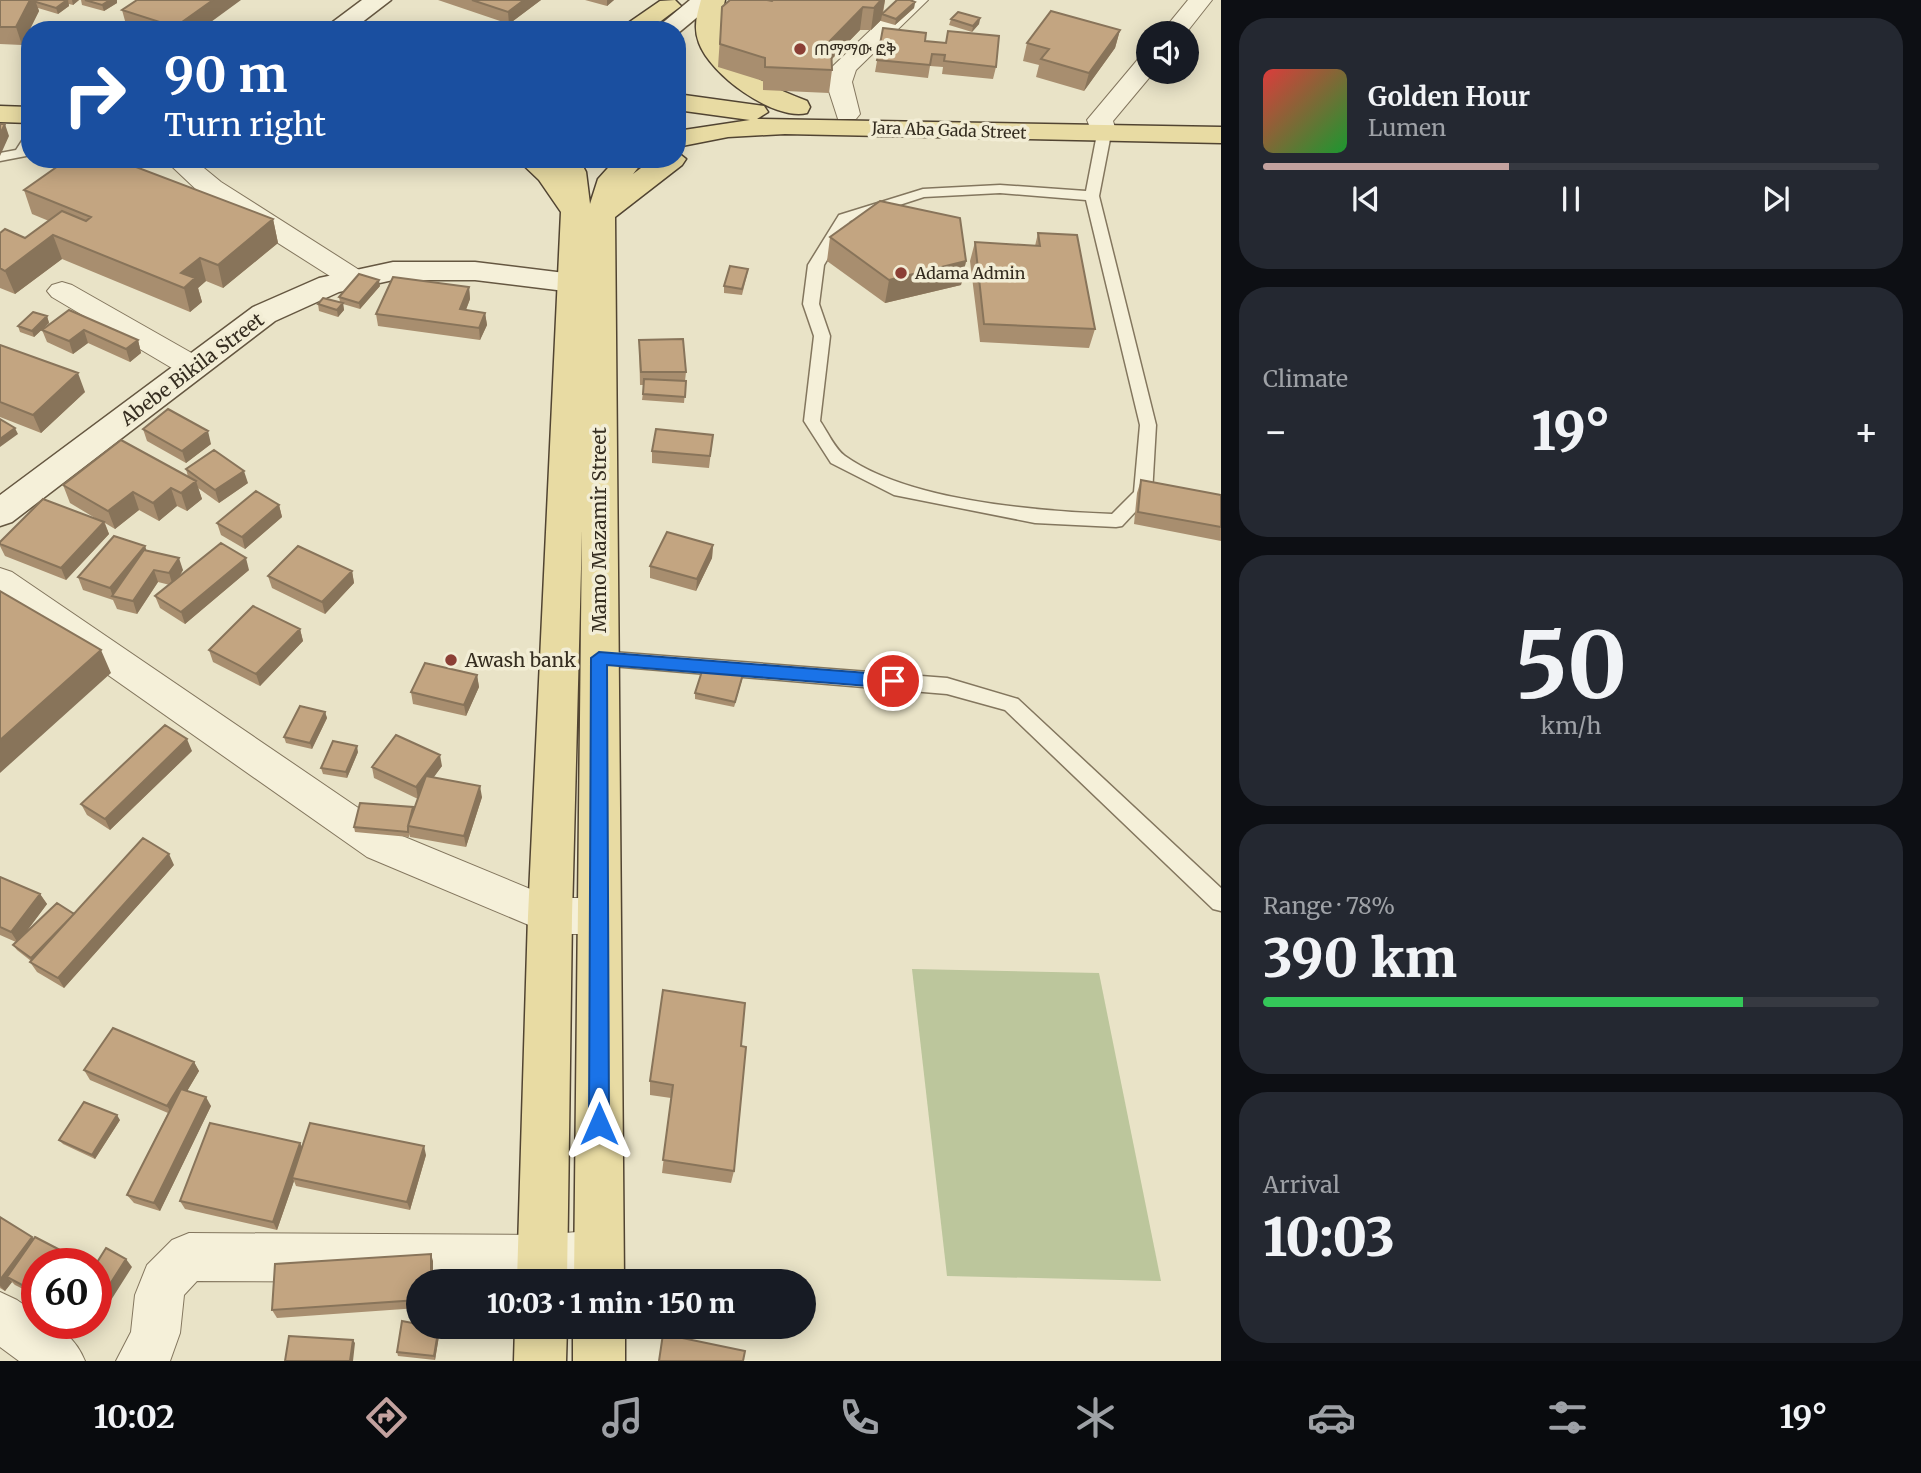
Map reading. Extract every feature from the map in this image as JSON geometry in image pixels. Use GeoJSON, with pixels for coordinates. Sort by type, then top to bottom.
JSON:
{"type":"FeatureCollection","features":[{"type":"Feature","properties":{"kind":"main road"},"geometry":{"type":"LineString","coordinates":[[651,21],[706,0]]}},
{"type":"Feature","properties":{"kind":"main road"},"geometry":{"type":"LineString","coordinates":[[713,0],[708,28],[719,56],[743,80],[771,96],[816,113]]}},
{"type":"Feature","properties":{"kind":"main road"},"geometry":{"type":"LineString","coordinates":[[347,21],[373,1]]}},
{"type":"Feature","properties":{"kind":"main road"},"geometry":{"type":"LineString","coordinates":[[655,21],[671,12]]}},
{"type":"Feature","properties":{"kind":"main road"},"geometry":{"type":"LineString","coordinates":[[0,95],[21,95]]}},
{"type":"Feature","properties":{"kind":"main road","name":"Jara Aba Gada Street"},"geometry":{"type":"LineString","coordinates":[[686,103],[736,111],[847,114],[1221,135]]}},
{"type":"Feature","properties":{"kind":"main road"},"geometry":{"type":"LineString","coordinates":[[0,114],[21,114]]}},
{"type":"Feature","properties":{"kind":"main road","name":"Jara Aba Gada Street"},"geometry":{"type":"LineString","coordinates":[[686,137],[764,126],[1102,127],[1221,122]]}},
{"type":"Feature","properties":{"kind":"main road"},"geometry":{"type":"LineString","coordinates":[[686,154],[764,126]]}},
{"type":"Feature","properties":{"kind":"main road"},"geometry":{"type":"LineString","coordinates":[[542,168],[588,215],[658,168]]}},
{"type":"Feature","properties":{"kind":"main road","name":"Mamo Mazamir Street"},"geometry":{"type":"LineString","coordinates":[[542,1269],[550,916],[588,215],[570,168]]}},
{"type":"Feature","properties":{"kind":"main road","name":"Mamo Mazamir Street"},"geometry":{"type":"LineString","coordinates":[[588,215],[612,179],[627,168]]}},
{"type":"Feature","properties":{"kind":"main road","name":"Abebe Bikila Street"},"geometry":{"type":"LineString","coordinates":[[0,513],[264,314],[330,285],[393,271],[475,271],[582,303]]}},
{"type":"Feature","properties":{"kind":"main road","name":"Mamo Mazamir Street"},"geometry":{"type":"LineString","coordinates":[[582,303],[599,658],[599,1268]]}},
{"type":"Feature","properties":{"kind":"main road"},"geometry":{"type":"LineString","coordinates":[[540,1361],[541,1339]]}},
{"type":"Feature","properties":{"kind":"main road"},"geometry":{"type":"LineString","coordinates":[[598,1339],[598,1361]]}},
{"type":"Feature","properties":{"kind":"street"},"geometry":{"type":"LineString","coordinates":[[847,114],[839,82],[845,67],[916,0]]}},
{"type":"Feature","properties":{"kind":"street"},"geometry":{"type":"LineString","coordinates":[[1183,21],[1200,0]]}},
{"type":"Feature","properties":{"kind":"street"},"geometry":{"type":"LineString","coordinates":[[1102,127],[1136,80]]}},
{"type":"Feature","properties":{"kind":"street"},"geometry":{"type":"LineString","coordinates":[[188,168],[211,188],[354,279]]}},
{"type":"Feature","properties":{"kind":"street"},"geometry":{"type":"LineString","coordinates":[[62,291],[193,367]]}},
{"type":"Feature","properties":{"kind":"street"},"geometry":{"type":"LineString","coordinates":[[0,581],[381,845],[550,916],[599,916]]}},
{"type":"Feature","properties":{"kind":"street"},"geometry":{"type":"LineString","coordinates":[[141,1361],[151,1350],[158,1324],[159,1287],[171,1269],[189,1257],[515,1269]]}},
{"type":"Feature","properties":{"kind":"street"},"geometry":{"type":"LineString","coordinates":[[570,1269],[599,1268]]}},
{"type":"Feature","properties":{"kind":"street"},"geometry":{"type":"LineString","coordinates":[[0,1317],[60,1361]]}},
{"type":"Feature","properties":{"kind":"lane"},"geometry":{"type":"LineString","coordinates":[[1093,196],[1000,189],[923,193],[844,219],[816,265],[811,304],[822,336],[812,421],[837,459],[894,489],[1035,517],[1116,521],[1143,494],[1148,425],[1093,196],[1102,127]]}},
{"type":"Feature","properties":{"kind":"lane"},"geometry":{"type":"LineString","coordinates":[[0,157],[21,153]]}},
{"type":"Feature","properties":{"kind":"lane"},"geometry":{"type":"LineString","coordinates":[[599,658],[947,686],[1011,704],[1221,902]]}},
{"type":"Feature","properties":{"kind":"green space"},"geometry":{"type":"Polygon","coordinates":[[[912,969],[1099,973],[1161,1281],[947,1276],[912,969]]]}},
{"type":"Feature","properties":{"kind":"building"},"geometry":{"type":"Polygon","coordinates":[[[0,0],[30,0],[16,27],[0,27],[0,0]]]}},
{"type":"Feature","properties":{"kind":"building"},"geometry":{"type":"Polygon","coordinates":[[[35,0],[67,0],[56,8],[35,0]]]}},
{"type":"Feature","properties":{"kind":"building"},"geometry":{"type":"Polygon","coordinates":[[[85,0],[110,0],[102,5],[85,0]]]}},
{"type":"Feature","properties":{"kind":"building"},"geometry":{"type":"Polygon","coordinates":[[[137,0],[213,0],[183,21],[156,21],[122,10],[137,0]]]}},
{"type":"Feature","properties":{"kind":"building"},"geometry":{"type":"Polygon","coordinates":[[[472,0],[524,0],[508,12],[472,0]]]}},
{"type":"Feature","properties":{"kind":"building"},"geometry":{"type":"Polygon","coordinates":[[[730,0],[881,0],[874,8],[863,7],[827,44],[831,45],[832,70],[765,67],[765,58],[720,44],[722,7],[730,0]]]}},
{"type":"Feature","properties":{"kind":"building"},"geometry":{"type":"Polygon","coordinates":[[[897,0],[915,2],[896,19],[882,14],[897,0]]]}},
{"type":"Feature","properties":{"kind":"building"},"geometry":{"type":"Polygon","coordinates":[[[1051,11],[1120,30],[1089,73],[1041,59],[1049,49],[1027,43],[1051,11]]]}},
{"type":"Feature","properties":{"kind":"building"},"geometry":{"type":"Polygon","coordinates":[[[958,12],[980,18],[973,26],[951,19],[958,12]]]}},
{"type":"Feature","properties":{"kind":"building"},"geometry":{"type":"Polygon","coordinates":[[[883,28],[926,33],[925,41],[946,43],[948,31],[999,36],[996,67],[944,61],[945,55],[932,54],[930,65],[877,60],[883,28]]]}},
{"type":"Feature","properties":{"kind":"building"},"geometry":{"type":"Polygon","coordinates":[[[55,168],[139,168],[273,219],[218,265],[200,258],[181,273],[195,278],[184,288],[53,235],[5,271],[0,268],[0,233],[5,229],[25,238],[62,211],[86,221],[91,217],[24,190],[55,168]]]}},
{"type":"Feature","properties":{"kind":"building"},"geometry":{"type":"Polygon","coordinates":[[[880,201],[960,218],[966,261],[889,280],[830,237],[880,201]]]}},
{"type":"Feature","properties":{"kind":"building"},"geometry":{"type":"Polygon","coordinates":[[[1038,233],[1077,235],[1095,329],[984,324],[975,242],[1040,246],[1038,233]]]}},
{"type":"Feature","properties":{"kind":"building"},"geometry":{"type":"Polygon","coordinates":[[[730,266],[748,269],[742,289],[724,286],[730,266]]]}},
{"type":"Feature","properties":{"kind":"building"},"geometry":{"type":"Polygon","coordinates":[[[359,274],[379,280],[359,303],[339,297],[359,274]]]}},
{"type":"Feature","properties":{"kind":"building"},"geometry":{"type":"Polygon","coordinates":[[[393,277],[469,287],[460,309],[485,313],[479,328],[376,314],[393,277]]]}},
{"type":"Feature","properties":{"kind":"building"},"geometry":{"type":"Polygon","coordinates":[[[323,298],[343,303],[337,310],[318,304],[323,298]]]}},
{"type":"Feature","properties":{"kind":"building"},"geometry":{"type":"Polygon","coordinates":[[[69,310],[138,340],[126,349],[84,330],[69,341],[42,330],[69,310]]]}},
{"type":"Feature","properties":{"kind":"building"},"geometry":{"type":"Polygon","coordinates":[[[33,312],[47,316],[32,331],[18,326],[33,312]]]}},
{"type":"Feature","properties":{"kind":"building"},"geometry":{"type":"Polygon","coordinates":[[[683,339],[686,372],[641,372],[639,340],[683,339]]]}},
{"type":"Feature","properties":{"kind":"building"},"geometry":{"type":"Polygon","coordinates":[[[0,345],[78,373],[33,415],[0,402],[0,345]]]}},
{"type":"Feature","properties":{"kind":"building"},"geometry":{"type":"Polygon","coordinates":[[[644,379],[686,381],[685,397],[643,394],[644,379]]]}},
{"type":"Feature","properties":{"kind":"building"},"geometry":{"type":"Polygon","coordinates":[[[168,409],[208,431],[182,451],[143,429],[168,409]]]}},
{"type":"Feature","properties":{"kind":"building"},"geometry":{"type":"Polygon","coordinates":[[[0,419],[15,428],[0,439],[0,419]]]}},
{"type":"Feature","properties":{"kind":"building"},"geometry":{"type":"Polygon","coordinates":[[[656,429],[713,435],[710,456],[652,451],[656,429]]]}},
{"type":"Feature","properties":{"kind":"building"},"geometry":{"type":"Polygon","coordinates":[[[121,440],[196,481],[181,493],[171,488],[153,503],[133,492],[108,511],[63,485],[121,440]]]}},
{"type":"Feature","properties":{"kind":"building"},"geometry":{"type":"Polygon","coordinates":[[[214,450],[244,471],[215,490],[186,469],[214,450]]]}},
{"type":"Feature","properties":{"kind":"building"},"geometry":{"type":"Polygon","coordinates":[[[1141,480],[1221,495],[1221,527],[1138,512],[1141,480]]]}},
{"type":"Feature","properties":{"kind":"building"},"geometry":{"type":"Polygon","coordinates":[[[256,491],[279,505],[242,537],[217,523],[256,491]]]}},
{"type":"Feature","properties":{"kind":"building"},"geometry":{"type":"Polygon","coordinates":[[[43,499],[104,522],[61,568],[0,544],[43,499]]]}},
{"type":"Feature","properties":{"kind":"building"},"geometry":{"type":"Polygon","coordinates":[[[667,532],[713,545],[697,579],[650,566],[667,532]]]}},
{"type":"Feature","properties":{"kind":"building"},"geometry":{"type":"Polygon","coordinates":[[[114,536],[145,546],[110,588],[78,577],[114,536]]]}},
{"type":"Feature","properties":{"kind":"building"},"geometry":{"type":"Polygon","coordinates":[[[221,543],[246,558],[181,612],[155,596],[221,543]]]}},
{"type":"Feature","properties":{"kind":"building"},"geometry":{"type":"Polygon","coordinates":[[[298,546],[352,571],[322,602],[268,576],[298,546]]]}},
{"type":"Feature","properties":{"kind":"building"},"geometry":{"type":"Polygon","coordinates":[[[144,550],[179,558],[169,573],[154,570],[133,601],[112,596],[144,550]]]}},
{"type":"Feature","properties":{"kind":"building"},"geometry":{"type":"Polygon","coordinates":[[[0,591],[101,650],[0,740],[0,591]]]}},
{"type":"Feature","properties":{"kind":"building"},"geometry":{"type":"Polygon","coordinates":[[[253,606],[300,629],[256,674],[209,650],[253,606]]]}},
{"type":"Feature","properties":{"kind":"building"},"geometry":{"type":"Polygon","coordinates":[[[425,663],[477,675],[464,705],[411,692],[425,663]]]}},
{"type":"Feature","properties":{"kind":"building"},"geometry":{"type":"Polygon","coordinates":[[[704,665],[743,674],[735,702],[695,693],[704,665]]]}},
{"type":"Feature","properties":{"kind":"building"},"geometry":{"type":"Polygon","coordinates":[[[300,706],[325,712],[310,743],[284,737],[300,706]]]}},
{"type":"Feature","properties":{"kind":"building"},"geometry":{"type":"Polygon","coordinates":[[[165,725],[187,739],[105,819],[81,804],[165,725]]]}},
{"type":"Feature","properties":{"kind":"building"},"geometry":{"type":"Polygon","coordinates":[[[396,735],[440,755],[416,787],[372,767],[396,735]]]}},
{"type":"Feature","properties":{"kind":"building"},"geometry":{"type":"Polygon","coordinates":[[[333,741],[357,746],[346,772],[321,768],[333,741]]]}},
{"type":"Feature","properties":{"kind":"building"},"geometry":{"type":"Polygon","coordinates":[[[426,776],[480,786],[464,836],[408,826],[426,776]]]}},
{"type":"Feature","properties":{"kind":"building"},"geometry":{"type":"Polygon","coordinates":[[[360,803],[413,807],[408,832],[354,827],[360,803]]]}},
{"type":"Feature","properties":{"kind":"building"},"geometry":{"type":"Polygon","coordinates":[[[143,838],[169,854],[58,978],[30,962],[143,838]]]}},
{"type":"Feature","properties":{"kind":"building"},"geometry":{"type":"Polygon","coordinates":[[[0,877],[40,894],[11,932],[0,927],[0,877]]]}},
{"type":"Feature","properties":{"kind":"building"},"geometry":{"type":"Polygon","coordinates":[[[57,903],[74,914],[31,958],[13,945],[57,903]]]}},
{"type":"Feature","properties":{"kind":"building"},"geometry":{"type":"Polygon","coordinates":[[[663,990],[745,1003],[741,1046],[746,1047],[734,1171],[663,1160],[673,1085],[650,1081],[663,990]]]}},
{"type":"Feature","properties":{"kind":"building"},"geometry":{"type":"Polygon","coordinates":[[[113,1028],[194,1062],[167,1106],[84,1070],[113,1028]]]}},
{"type":"Feature","properties":{"kind":"building"},"geometry":{"type":"Polygon","coordinates":[[[181,1089],[206,1097],[154,1203],[127,1195],[181,1089]]]}},
{"type":"Feature","properties":{"kind":"building"},"geometry":{"type":"Polygon","coordinates":[[[84,1102],[117,1115],[92,1155],[59,1140],[84,1102]]]}},
{"type":"Feature","properties":{"kind":"building"},"geometry":{"type":"Polygon","coordinates":[[[210,1123],[300,1143],[273,1222],[180,1201],[210,1123]]]}},
{"type":"Feature","properties":{"kind":"building"},"geometry":{"type":"Polygon","coordinates":[[[310,1123],[424,1146],[407,1202],[292,1178],[310,1123]]]}},
{"type":"Feature","properties":{"kind":"building"},"geometry":{"type":"Polygon","coordinates":[[[0,1217],[32,1237],[21,1248],[0,1280],[0,1217]]]}},
{"type":"Feature","properties":{"kind":"building"},"geometry":{"type":"Polygon","coordinates":[[[35,1237],[56,1248],[27,1248],[35,1237]]]}},
{"type":"Feature","properties":{"kind":"building"},"geometry":{"type":"Polygon","coordinates":[[[112,1251],[126,1259],[112,1281],[112,1251]]]}},
{"type":"Feature","properties":{"kind":"building"},"geometry":{"type":"Polygon","coordinates":[[[431,1254],[431,1269],[406,1269],[406,1301],[272,1310],[275,1264],[431,1254]]]}},
{"type":"Feature","properties":{"kind":"building"},"geometry":{"type":"Polygon","coordinates":[[[21,1257],[21,1284],[7,1277],[21,1257]]]}},
{"type":"Feature","properties":{"kind":"building"},"geometry":{"type":"Polygon","coordinates":[[[402,1321],[406,1322],[406,1339],[437,1339],[434,1356],[397,1352],[402,1321]]]}},
{"type":"Feature","properties":{"kind":"building"},"geometry":{"type":"Polygon","coordinates":[[[289,1336],[353,1340],[350,1361],[285,1361],[289,1336]]]}},
{"type":"Feature","properties":{"kind":"building"},"geometry":{"type":"Polygon","coordinates":[[[662,1339],[687,1339],[745,1351],[743,1361],[659,1361],[662,1339]]]}},
{"type":"Feature","properties":{"kind":"place","name":"ጠማማው ፎቅ"},"geometry":{"type":"Point","coordinates":[800,49]}},
{"type":"Feature","properties":{"kind":"place","name":"Adama Admin"},"geometry":{"type":"Point","coordinates":[901,273]}},
{"type":"Feature","properties":{"kind":"place","name":"Awash bank"},"geometry":{"type":"Point","coordinates":[451,660]}},
{"type":"Feature","properties":{"kind":"route"},"geometry":{"type":"LineString","coordinates":[[599,1124],[599,658],[893,681]]}}]}
